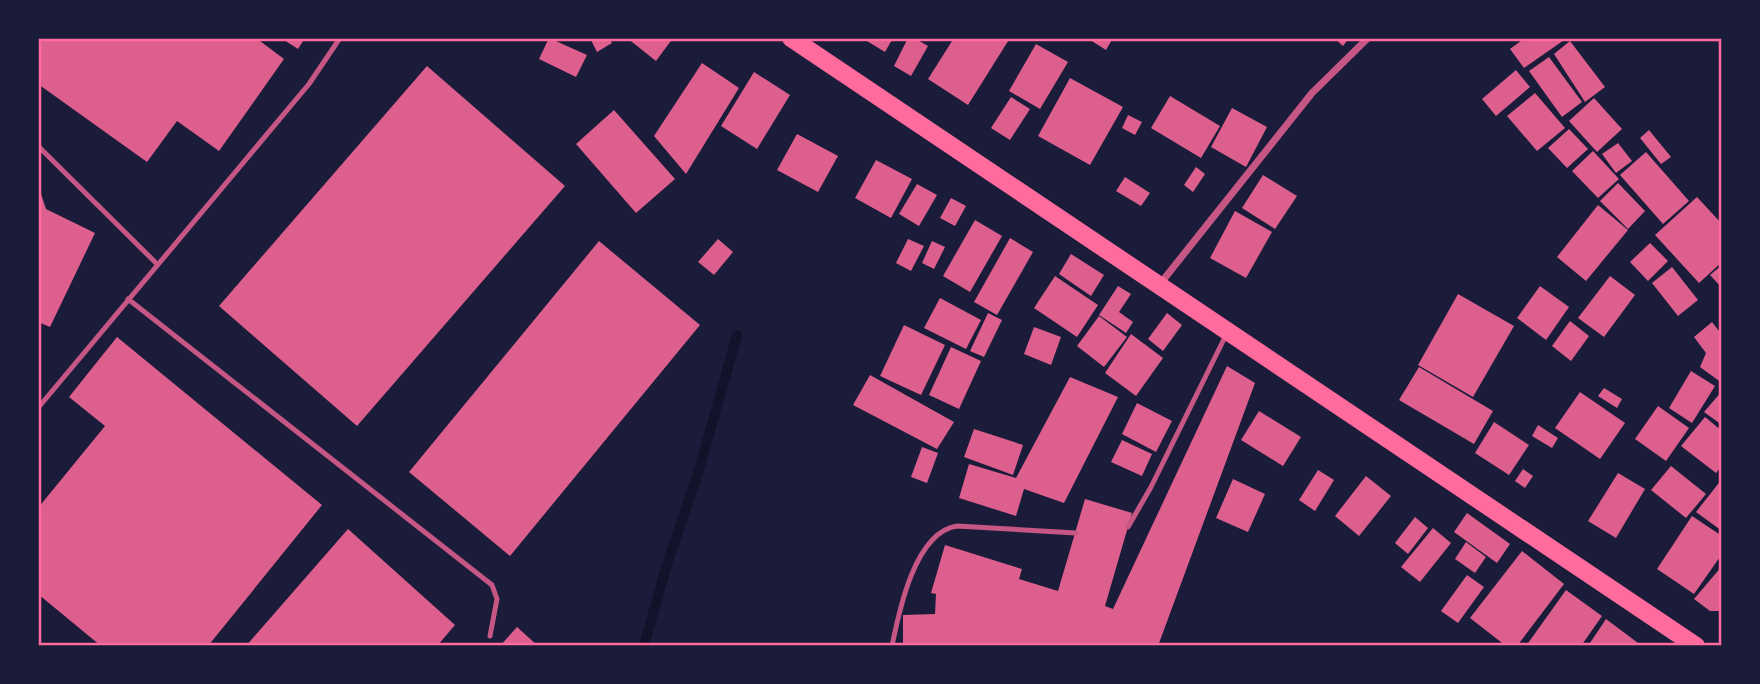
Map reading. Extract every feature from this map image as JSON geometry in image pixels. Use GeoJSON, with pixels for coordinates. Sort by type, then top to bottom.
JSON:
{"type":"FeatureCollection","features":[{"type":"Feature","properties":{"kind":"main road"},"geometry":{"type":"LineString","coordinates":[[791,38],[1696,646]]}},
{"type":"Feature","properties":{"kind":"street"},"geometry":{"type":"LineString","coordinates":[[1160,285],[1312,93],[1368,38]]}},
{"type":"Feature","properties":{"kind":"lane"},"geometry":{"type":"LineString","coordinates":[[38,408],[309,85],[340,38]]}},
{"type":"Feature","properties":{"kind":"lane"},"geometry":{"type":"LineString","coordinates":[[38,146],[157,264]]}},
{"type":"Feature","properties":{"kind":"lane"},"geometry":{"type":"LineString","coordinates":[[128,299],[492,585],[497,598],[490,636]]}},
{"type":"Feature","properties":{"kind":"lane"},"geometry":{"type":"LineString","coordinates":[[1128,527],[1151,487],[1228,330]]}},
{"type":"Feature","properties":{"kind":"lane"},"geometry":{"type":"LineString","coordinates":[[892,646],[907,584],[939,532],[957,526],[1076,533]]}},
{"type":"Feature","properties":{"kind":"building"},"geometry":{"type":"Polygon","coordinates":[[[38,38],[256,38],[284,59],[219,151],[177,121],[147,162],[38,84],[38,38]]]}},
{"type":"Feature","properties":{"kind":"building"},"geometry":{"type":"Polygon","coordinates":[[[281,38],[305,38],[298,49],[281,38]]]}},
{"type":"Feature","properties":{"kind":"building"},"geometry":{"type":"Polygon","coordinates":[[[549,38],[587,55],[576,77],[539,59],[549,38]]]}},
{"type":"Feature","properties":{"kind":"building"},"geometry":{"type":"Polygon","coordinates":[[[590,38],[609,38],[612,43],[597,52],[590,38]]]}},
{"type":"Feature","properties":{"kind":"building"},"geometry":{"type":"Polygon","coordinates":[[[627,38],[673,38],[656,61],[627,38]]]}},
{"type":"Feature","properties":{"kind":"building"},"geometry":{"type":"Polygon","coordinates":[[[862,38],[893,38],[885,52],[862,38]]]}},
{"type":"Feature","properties":{"kind":"building"},"geometry":{"type":"Polygon","coordinates":[[[908,38],[914,38],[928,46],[911,76],[894,66],[908,38]]]}},
{"type":"Feature","properties":{"kind":"building"},"geometry":{"type":"Polygon","coordinates":[[[954,38],[1010,38],[968,105],[928,79],[954,38]]]}},
{"type":"Feature","properties":{"kind":"building"},"geometry":{"type":"Polygon","coordinates":[[[1087,38],[1113,38],[1106,50],[1087,38]]]}},
{"type":"Feature","properties":{"kind":"building"},"geometry":{"type":"Polygon","coordinates":[[[1334,38],[1349,38],[1343,46],[1334,38]]]}},
{"type":"Feature","properties":{"kind":"building"},"geometry":{"type":"Polygon","coordinates":[[[1525,38],[1567,38],[1524,68],[1510,49],[1525,38]]]}},
{"type":"Feature","properties":{"kind":"building"},"geometry":{"type":"Polygon","coordinates":[[[1570,41],[1605,87],[1585,102],[1554,54],[1570,41]]]}},
{"type":"Feature","properties":{"kind":"building"},"geometry":{"type":"Polygon","coordinates":[[[1036,44],[1068,62],[1040,109],[1009,91],[1036,44]]]}},
{"type":"Feature","properties":{"kind":"building"},"geometry":{"type":"Polygon","coordinates":[[[1549,57],[1582,102],[1562,117],[1529,71],[1549,57]]]}},
{"type":"Feature","properties":{"kind":"building"},"geometry":{"type":"Polygon","coordinates":[[[702,63],[739,88],[686,174],[654,136],[702,63]]]}},
{"type":"Feature","properties":{"kind":"building"},"geometry":{"type":"Polygon","coordinates":[[[427,66],[565,186],[357,426],[219,306],[427,66]]]}},
{"type":"Feature","properties":{"kind":"building"},"geometry":{"type":"Polygon","coordinates":[[[1516,70],[1530,87],[1496,116],[1482,99],[1516,70]]]}},
{"type":"Feature","properties":{"kind":"building"},"geometry":{"type":"Polygon","coordinates":[[[754,72],[790,95],[757,149],[721,126],[754,72]]]}},
{"type":"Feature","properties":{"kind":"building"},"geometry":{"type":"Polygon","coordinates":[[[1070,78],[1123,107],[1090,165],[1038,136],[1070,78]]]}},
{"type":"Feature","properties":{"kind":"building"},"geometry":{"type":"Polygon","coordinates":[[[1535,93],[1565,128],[1537,151],[1507,116],[1535,93]]]}},
{"type":"Feature","properties":{"kind":"building"},"geometry":{"type":"Polygon","coordinates":[[[1170,96],[1220,126],[1201,158],[1151,128],[1170,96]]]}},
{"type":"Feature","properties":{"kind":"building"},"geometry":{"type":"Polygon","coordinates":[[[1011,97],[1030,109],[1010,140],[991,128],[1011,97]]]}},
{"type":"Feature","properties":{"kind":"building"},"geometry":{"type":"Polygon","coordinates":[[[1594,98],[1622,129],[1597,152],[1569,121],[1594,98]]]}},
{"type":"Feature","properties":{"kind":"building"},"geometry":{"type":"Polygon","coordinates":[[[1232,108],[1267,127],[1246,167],[1211,147],[1232,108]]]}},
{"type":"Feature","properties":{"kind":"building"},"geometry":{"type":"Polygon","coordinates":[[[614,110],[675,179],[636,213],[576,144],[614,110]]]}},
{"type":"Feature","properties":{"kind":"building"},"geometry":{"type":"Polygon","coordinates":[[[1128,115],[1142,122],[1135,135],[1122,128],[1128,115]]]}},
{"type":"Feature","properties":{"kind":"building"},"geometry":{"type":"Polygon","coordinates":[[[1569,129],[1588,149],[1567,168],[1548,148],[1569,129]]]}},
{"type":"Feature","properties":{"kind":"building"},"geometry":{"type":"Polygon","coordinates":[[[1649,130],[1671,157],[1661,164],[1640,138],[1649,130]]]}},
{"type":"Feature","properties":{"kind":"building"},"geometry":{"type":"Polygon","coordinates":[[[797,134],[838,156],[818,192],[777,170],[797,134]]]}},
{"type":"Feature","properties":{"kind":"building"},"geometry":{"type":"Polygon","coordinates":[[[1618,143],[1632,161],[1616,173],[1602,154],[1618,143]]]}},
{"type":"Feature","properties":{"kind":"building"},"geometry":{"type":"Polygon","coordinates":[[[1593,151],[1619,179],[1598,198],[1572,171],[1593,151]]]}},
{"type":"Feature","properties":{"kind":"building"},"geometry":{"type":"Polygon","coordinates":[[[1646,152],[1689,201],[1663,224],[1620,175],[1646,152]]]}},
{"type":"Feature","properties":{"kind":"building"},"geometry":{"type":"Polygon","coordinates":[[[876,160],[912,179],[891,218],[855,198],[876,160]]]}},
{"type":"Feature","properties":{"kind":"building"},"geometry":{"type":"Polygon","coordinates":[[[1196,167],[1205,174],[1193,192],[1184,185],[1196,167]]]}},
{"type":"Feature","properties":{"kind":"building"},"geometry":{"type":"Polygon","coordinates":[[[1263,175],[1297,196],[1275,229],[1242,208],[1263,175]]]}},
{"type":"Feature","properties":{"kind":"building"},"geometry":{"type":"Polygon","coordinates":[[[1125,177],[1150,193],[1141,206],[1116,191],[1125,177]]]}},
{"type":"Feature","properties":{"kind":"building"},"geometry":{"type":"Polygon","coordinates":[[[1618,183],[1645,211],[1628,229],[1600,201],[1618,183]]]}},
{"type":"Feature","properties":{"kind":"building"},"geometry":{"type":"Polygon","coordinates":[[[917,184],[937,195],[919,226],[899,214],[917,184]]]}},
{"type":"Feature","properties":{"kind":"building"},"geometry":{"type":"Polygon","coordinates":[[[38,185],[46,209],[95,233],[50,327],[38,322],[38,185]]]}},
{"type":"Feature","properties":{"kind":"building"},"geometry":{"type":"Polygon","coordinates":[[[1697,197],[1722,224],[1722,262],[1699,283],[1655,235],[1697,197]]]}},
{"type":"Feature","properties":{"kind":"building"},"geometry":{"type":"Polygon","coordinates":[[[951,198],[966,206],[955,226],[940,218],[951,198]]]}},
{"type":"Feature","properties":{"kind":"building"},"geometry":{"type":"Polygon","coordinates":[[[1598,205],[1628,230],[1586,281],[1557,257],[1598,205]]]}},
{"type":"Feature","properties":{"kind":"building"},"geometry":{"type":"Polygon","coordinates":[[[1235,211],[1272,232],[1246,278],[1210,258],[1235,211]]]}},
{"type":"Feature","properties":{"kind":"building"},"geometry":{"type":"Polygon","coordinates":[[[975,220],[1002,236],[970,292],[943,276],[975,220]]]}},
{"type":"Feature","properties":{"kind":"building"},"geometry":{"type":"Polygon","coordinates":[[[1010,238],[1033,252],[997,315],[974,302],[1010,238]]]}},
{"type":"Feature","properties":{"kind":"building"},"geometry":{"type":"Polygon","coordinates":[[[718,239],[733,252],[714,275],[698,262],[718,239]]]}},
{"type":"Feature","properties":{"kind":"building"},"geometry":{"type":"Polygon","coordinates":[[[908,239],[924,246],[911,271],[896,263],[908,239]]]}},
{"type":"Feature","properties":{"kind":"building"},"geometry":{"type":"Polygon","coordinates":[[[599,241],[700,325],[510,556],[409,472],[599,241]]]}},
{"type":"Feature","properties":{"kind":"building"},"geometry":{"type":"Polygon","coordinates":[[[932,241],[945,247],[934,269],[922,263],[932,241]]]}},
{"type":"Feature","properties":{"kind":"building"},"geometry":{"type":"Polygon","coordinates":[[[1650,243],[1668,261],[1648,281],[1630,262],[1650,243]]]}},
{"type":"Feature","properties":{"kind":"building"},"geometry":{"type":"Polygon","coordinates":[[[1071,254],[1104,275],[1091,296],[1059,274],[1071,254]]]}},
{"type":"Feature","properties":{"kind":"building"},"geometry":{"type":"Polygon","coordinates":[[[1722,265],[1722,288],[1710,275],[1722,265]]]}},
{"type":"Feature","properties":{"kind":"building"},"geometry":{"type":"Polygon","coordinates":[[[1672,267],[1698,300],[1678,316],[1652,283],[1672,267]]]}},
{"type":"Feature","properties":{"kind":"building"},"geometry":{"type":"Polygon","coordinates":[[[1055,276],[1098,305],[1077,337],[1034,308],[1055,276]]]}},
{"type":"Feature","properties":{"kind":"building"},"geometry":{"type":"Polygon","coordinates":[[[1610,276],[1635,295],[1604,337],[1578,318],[1610,276]]]}},
{"type":"Feature","properties":{"kind":"building"},"geometry":{"type":"Polygon","coordinates":[[[1118,286],[1131,294],[1119,312],[1133,322],[1126,333],[1099,315],[1118,286]]]}},
{"type":"Feature","properties":{"kind":"building"},"geometry":{"type":"Polygon","coordinates":[[[1540,286],[1569,307],[1546,340],[1517,318],[1540,286]]]}},
{"type":"Feature","properties":{"kind":"building"},"geometry":{"type":"Polygon","coordinates":[[[1458,294],[1514,326],[1473,397],[1418,365],[1458,294]]]}},
{"type":"Feature","properties":{"kind":"building"},"geometry":{"type":"Polygon","coordinates":[[[940,298],[981,320],[966,349],[924,328],[940,298]]]}},
{"type":"Feature","properties":{"kind":"building"},"geometry":{"type":"Polygon","coordinates":[[[988,313],[1002,320],[984,357],[970,351],[988,313]]]}},
{"type":"Feature","properties":{"kind":"building"},"geometry":{"type":"Polygon","coordinates":[[[1167,313],[1182,325],[1163,351],[1148,339],[1167,313]]]}},
{"type":"Feature","properties":{"kind":"building"},"geometry":{"type":"Polygon","coordinates":[[[1099,316],[1127,337],[1104,367],[1077,346],[1099,316]]]}},
{"type":"Feature","properties":{"kind":"building"},"geometry":{"type":"Polygon","coordinates":[[[1570,321],[1589,336],[1571,361],[1552,346],[1570,321]]]}},
{"type":"Feature","properties":{"kind":"building"},"geometry":{"type":"Polygon","coordinates":[[[1712,322],[1722,335],[1722,383],[1700,367],[1706,353],[1694,337],[1712,322]]]}},
{"type":"Feature","properties":{"kind":"building"},"geometry":{"type":"Polygon","coordinates":[[[904,325],[945,345],[921,395],[880,376],[904,325]]]}},
{"type":"Feature","properties":{"kind":"building"},"geometry":{"type":"Polygon","coordinates":[[[1034,327],[1061,337],[1051,365],[1024,354],[1034,327]]]}},
{"type":"Feature","properties":{"kind":"building"},"geometry":{"type":"Polygon","coordinates":[[[1131,334],[1163,358],[1136,396],[1105,373],[1131,334]]]}},
{"type":"Feature","properties":{"kind":"building"},"geometry":{"type":"Polygon","coordinates":[[[117,337],[322,505],[208,646],[101,646],[38,594],[38,508],[105,426],[69,397],[117,337]]]}},
{"type":"Feature","properties":{"kind":"building"},"geometry":{"type":"Polygon","coordinates":[[[951,347],[981,361],[959,409],[929,395],[951,347]]]}},
{"type":"Feature","properties":{"kind":"building"},"geometry":{"type":"Polygon","coordinates":[[[1227,366],[1255,383],[1158,646],[903,646],[903,615],[935,614],[936,594],[931,593],[945,545],[1022,569],[1019,579],[1058,591],[1085,499],[1132,513],[1105,606],[1113,609],[1227,366]]]}},
{"type":"Feature","properties":{"kind":"building"},"geometry":{"type":"Polygon","coordinates":[[[1419,367],[1493,411],[1474,444],[1399,400],[1419,367]]]}},
{"type":"Feature","properties":{"kind":"building"},"geometry":{"type":"Polygon","coordinates":[[[1691,371],[1715,386],[1692,423],[1669,408],[1691,371]]]}},
{"type":"Feature","properties":{"kind":"building"},"geometry":{"type":"Polygon","coordinates":[[[870,375],[954,422],[937,449],[853,405],[870,375]]]}},
{"type":"Feature","properties":{"kind":"building"},"geometry":{"type":"Polygon","coordinates":[[[1070,377],[1118,397],[1064,503],[1024,489],[1016,516],[959,498],[969,464],[1016,478],[1070,377]]]}},
{"type":"Feature","properties":{"kind":"building"},"geometry":{"type":"Polygon","coordinates":[[[1604,388],[1622,399],[1617,408],[1598,396],[1604,388]]]}},
{"type":"Feature","properties":{"kind":"building"},"geometry":{"type":"Polygon","coordinates":[[[1722,391],[1722,425],[1704,412],[1722,391]]]}},
{"type":"Feature","properties":{"kind":"building"},"geometry":{"type":"Polygon","coordinates":[[[1580,392],[1625,423],[1600,459],[1555,428],[1580,392]]]}},
{"type":"Feature","properties":{"kind":"building"},"geometry":{"type":"Polygon","coordinates":[[[1137,403],[1172,421],[1156,452],[1122,434],[1137,403]]]}},
{"type":"Feature","properties":{"kind":"building"},"geometry":{"type":"Polygon","coordinates":[[[1658,406],[1689,428],[1666,461],[1635,439],[1658,406]]]}},
{"type":"Feature","properties":{"kind":"building"},"geometry":{"type":"Polygon","coordinates":[[[1259,411],[1301,437],[1283,466],[1241,440],[1259,411]]]}},
{"type":"Feature","properties":{"kind":"building"},"geometry":{"type":"Polygon","coordinates":[[[1705,417],[1722,431],[1722,466],[1716,473],[1681,446],[1705,417]]]}},
{"type":"Feature","properties":{"kind":"building"},"geometry":{"type":"Polygon","coordinates":[[[1494,422],[1529,445],[1509,475],[1475,453],[1494,422]]]}},
{"type":"Feature","properties":{"kind":"building"},"geometry":{"type":"Polygon","coordinates":[[[1538,425],[1558,438],[1552,448],[1532,436],[1538,425]]]}},
{"type":"Feature","properties":{"kind":"building"},"geometry":{"type":"Polygon","coordinates":[[[974,429],[1023,445],[1013,475],[964,457],[974,429]]]}},
{"type":"Feature","properties":{"kind":"building"},"geometry":{"type":"Polygon","coordinates":[[[1122,440],[1152,454],[1142,476],[1111,462],[1122,440]]]}},
{"type":"Feature","properties":{"kind":"building"},"geometry":{"type":"Polygon","coordinates":[[[922,447],[938,453],[927,483],[911,477],[922,447]]]}},
{"type":"Feature","properties":{"kind":"building"},"geometry":{"type":"Polygon","coordinates":[[[1671,466],[1706,494],[1686,518],[1651,490],[1671,466]]]}},
{"type":"Feature","properties":{"kind":"building"},"geometry":{"type":"Polygon","coordinates":[[[1523,469],[1533,476],[1525,488],[1515,481],[1523,469]]]}},
{"type":"Feature","properties":{"kind":"building"},"geometry":{"type":"Polygon","coordinates":[[[1318,470],[1334,480],[1315,511],[1299,500],[1318,470]]]}},
{"type":"Feature","properties":{"kind":"building"},"geometry":{"type":"Polygon","coordinates":[[[1618,473],[1645,489],[1616,538],[1588,521],[1618,473]]]}},
{"type":"Feature","properties":{"kind":"building"},"geometry":{"type":"Polygon","coordinates":[[[1366,476],[1391,496],[1359,536],[1335,516],[1366,476]]]}},
{"type":"Feature","properties":{"kind":"building"},"geometry":{"type":"Polygon","coordinates":[[[1233,479],[1265,494],[1248,532],[1216,518],[1233,479]]]}},
{"type":"Feature","properties":{"kind":"building"},"geometry":{"type":"Polygon","coordinates":[[[1722,479],[1722,531],[1696,512],[1722,479]]]}},
{"type":"Feature","properties":{"kind":"building"},"geometry":{"type":"Polygon","coordinates":[[[1467,513],[1510,544],[1497,563],[1454,532],[1467,513]]]}},
{"type":"Feature","properties":{"kind":"building"},"geometry":{"type":"Polygon","coordinates":[[[1692,516],[1722,536],[1722,554],[1694,594],[1657,569],[1692,516]]]}},
{"type":"Feature","properties":{"kind":"building"},"geometry":{"type":"Polygon","coordinates":[[[1415,517],[1428,528],[1408,554],[1395,543],[1415,517]]]}},
{"type":"Feature","properties":{"kind":"building"},"geometry":{"type":"Polygon","coordinates":[[[1433,528],[1451,543],[1420,582],[1401,567],[1433,528]]]}},
{"type":"Feature","properties":{"kind":"building"},"geometry":{"type":"Polygon","coordinates":[[[348,529],[455,625],[437,646],[246,646],[348,529]]]}},
{"type":"Feature","properties":{"kind":"building"},"geometry":{"type":"Polygon","coordinates":[[[1466,542],[1486,557],[1475,573],[1455,559],[1466,542]]]}},
{"type":"Feature","properties":{"kind":"building"},"geometry":{"type":"Polygon","coordinates":[[[1522,551],[1564,584],[1517,646],[1506,646],[1470,618],[1522,551]]]}},
{"type":"Feature","properties":{"kind":"building"},"geometry":{"type":"Polygon","coordinates":[[[1722,566],[1722,611],[1710,611],[1694,599],[1722,566]]]}},
{"type":"Feature","properties":{"kind":"building"},"geometry":{"type":"Polygon","coordinates":[[[1467,575],[1484,587],[1458,623],[1441,611],[1467,575]]]}},
{"type":"Feature","properties":{"kind":"building"},"geometry":{"type":"Polygon","coordinates":[[[1566,590],[1602,616],[1581,646],[1526,646],[1566,590]]]}},
{"type":"Feature","properties":{"kind":"building"},"geometry":{"type":"Polygon","coordinates":[[[1606,619],[1642,646],[1588,646],[1606,619]]]}},
{"type":"Feature","properties":{"kind":"building"},"geometry":{"type":"Polygon","coordinates":[[[517,627],[538,646],[500,646],[517,627]]]}},
{"type":"Feature","properties":{"kind":"waterway"},"geometry":{"type":"LineString","coordinates":[[644,646],[667,564],[699,470],[737,335]]}}]}
